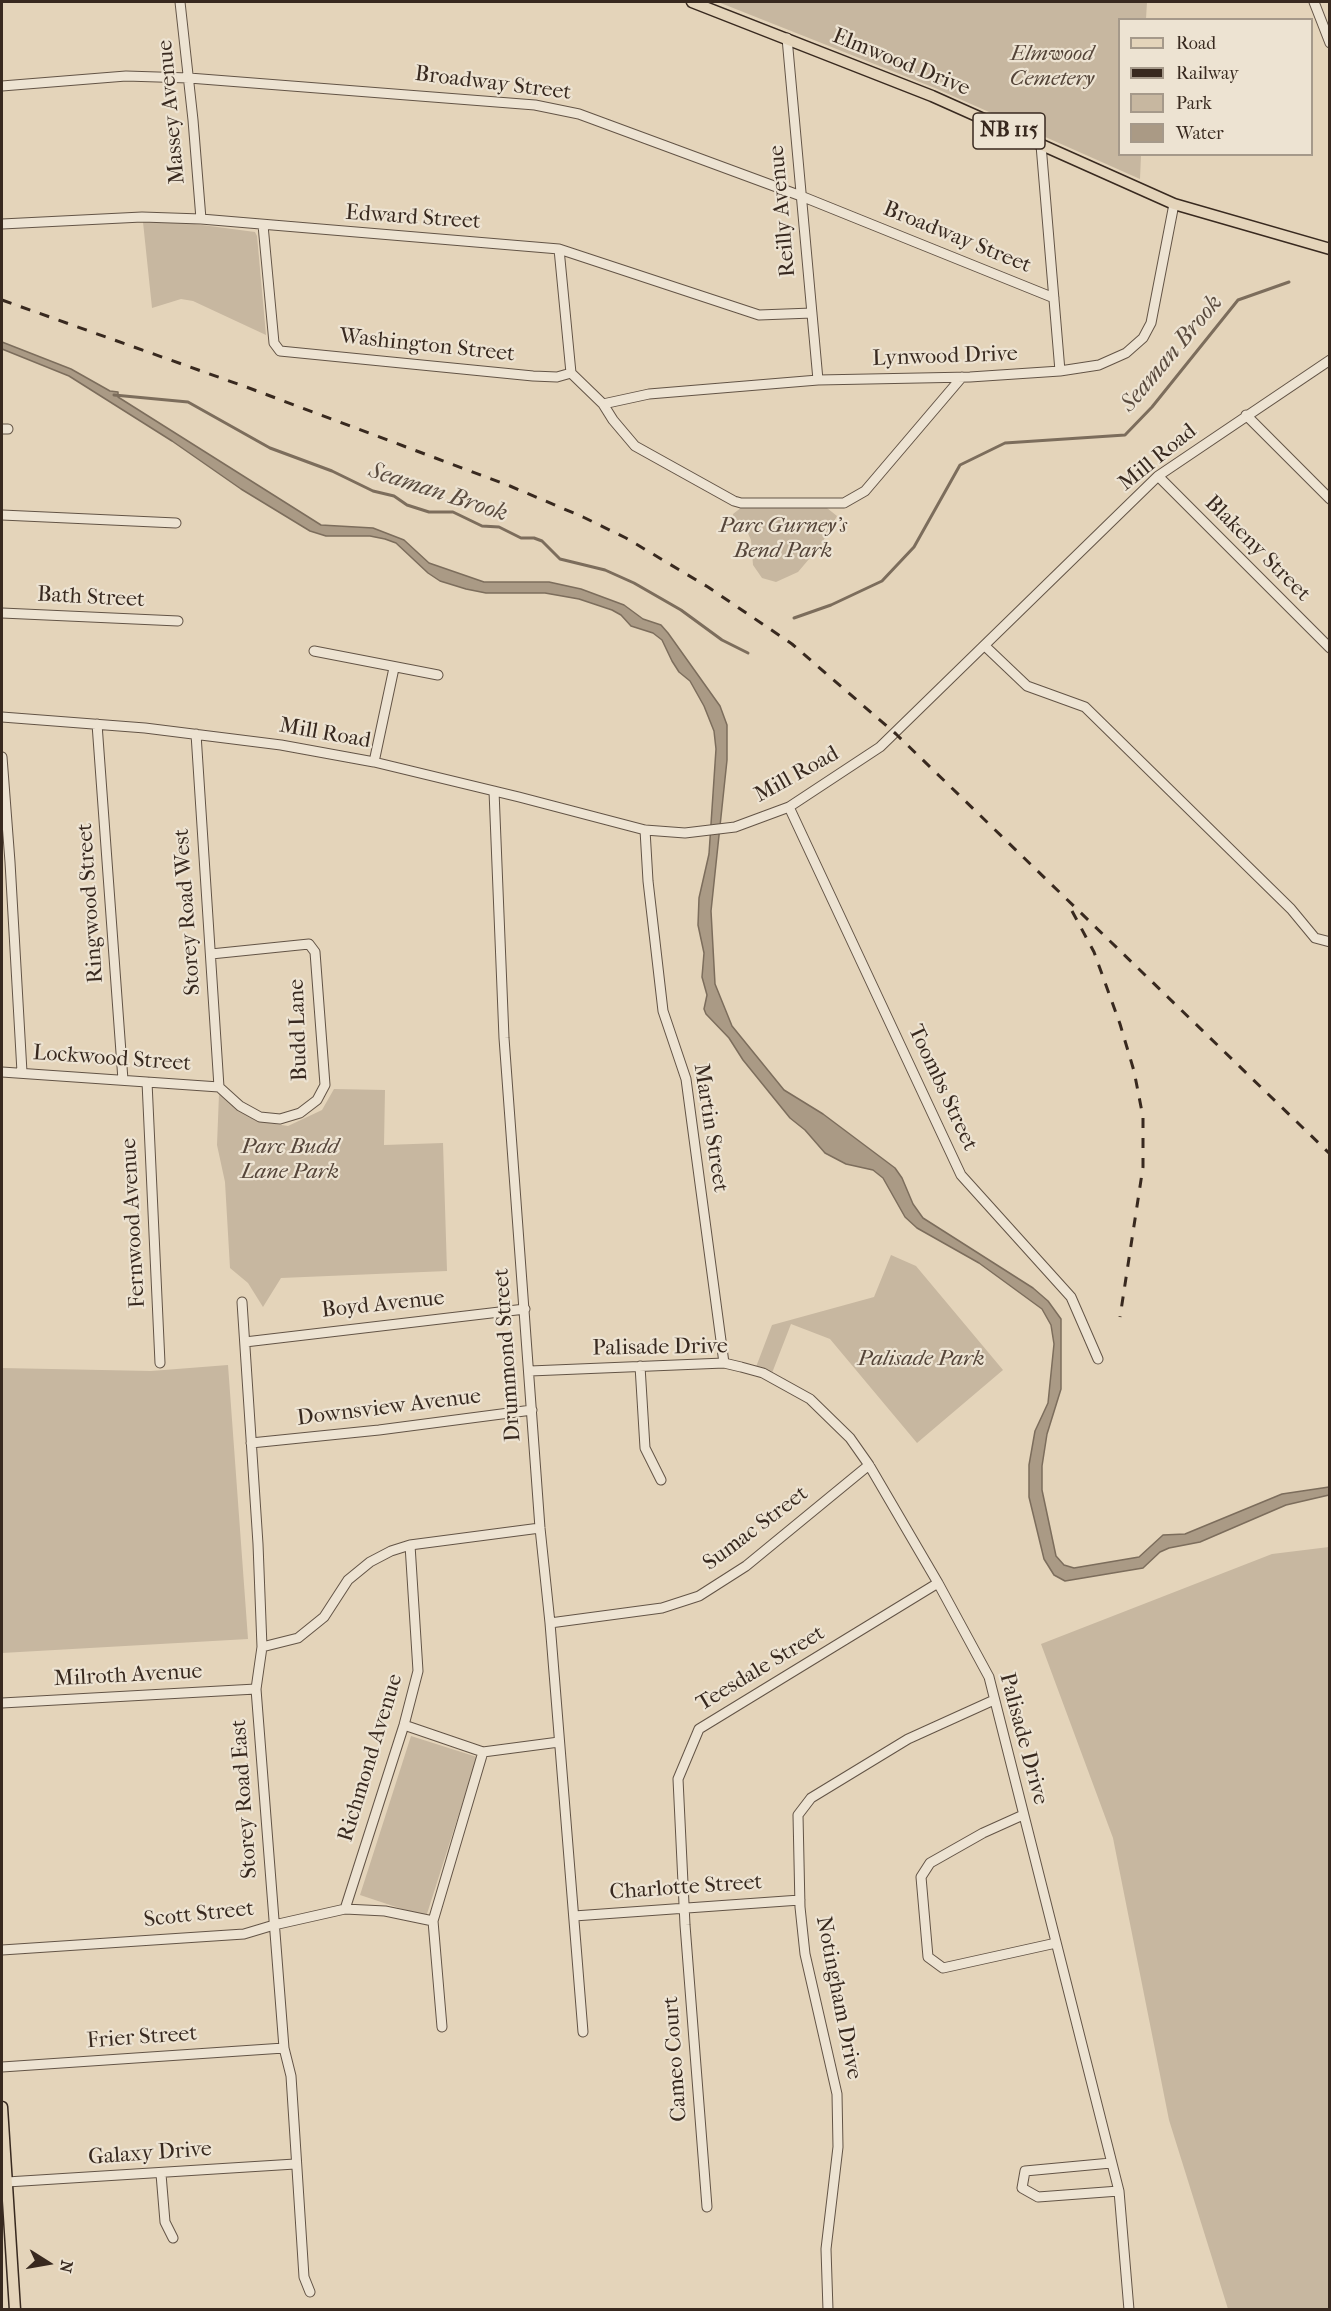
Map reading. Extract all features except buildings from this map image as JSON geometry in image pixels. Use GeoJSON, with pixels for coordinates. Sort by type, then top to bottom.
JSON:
{"type":"FeatureCollection","features":[{"type":"Feature","properties":{"kind":"main road","name":"Elmwood Drive"},"geometry":{"type":"LineString","coordinates":[[692,2],[932,96],[1174,204],[1329,249]]}},
{"type":"Feature","properties":{"kind":"main road"},"geometry":{"type":"LineString","coordinates":[[2,2107],[15,2310]]}},
{"type":"Feature","properties":{"kind":"street","name":"Massey Avenue"},"geometry":{"type":"LineString","coordinates":[[180,2],[201,219]]}},
{"type":"Feature","properties":{"kind":"street"},"geometry":{"type":"LineString","coordinates":[[1314,2],[1329,43]]}},
{"type":"Feature","properties":{"kind":"street","name":"Reilly Avenue"},"geometry":{"type":"LineString","coordinates":[[787,38],[818,380]]}},
{"type":"Feature","properties":{"kind":"street","name":"Broadway Street"},"geometry":{"type":"LineString","coordinates":[[2,86],[126,76],[189,78],[535,105],[579,114],[801,196],[1054,298]]}},
{"type":"Feature","properties":{"kind":"street"},"geometry":{"type":"LineString","coordinates":[[1041,145],[1060,371]]}},
{"type":"Feature","properties":{"kind":"street","name":"Lynwood Drive"},"geometry":{"type":"LineString","coordinates":[[603,404],[649,394],[818,380],[962,377],[1060,371],[1099,365],[1126,353],[1143,338],[1151,323],[1174,204]]}},
{"type":"Feature","properties":{"kind":"street","name":"Edward Street"},"geometry":{"type":"LineString","coordinates":[[2,224],[142,217],[201,219],[559,249],[759,315],[812,314]]}},
{"type":"Feature","properties":{"kind":"street","name":"Washington Street"},"geometry":{"type":"LineString","coordinates":[[262,225],[273,343],[280,351],[533,376],[557,377],[571,373]]}},
{"type":"Feature","properties":{"kind":"street"},"geometry":{"type":"LineString","coordinates":[[559,249],[571,373],[603,404],[635,446],[734,501],[741,503],[844,503],[865,491],[962,377]]}},
{"type":"Feature","properties":{"kind":"street","name":"Mill Road"},"geometry":{"type":"LineString","coordinates":[[2,717],[97,724],[281,745],[374,762],[645,830],[685,833],[735,827],[762,819],[789,807],[880,747],[986,647],[1158,476],[1329,360]]}},
{"type":"Feature","properties":{"kind":"street"},"geometry":{"type":"LineString","coordinates":[[1246,415],[1329,499]]}},
{"type":"Feature","properties":{"kind":"street","name":"Blakeny Street"},"geometry":{"type":"LineString","coordinates":[[1158,476],[1329,648]]}},
{"type":"Feature","properties":{"kind":"street"},"geometry":{"type":"LineString","coordinates":[[2,515],[176,523]]}},
{"type":"Feature","properties":{"kind":"street","name":"Bath Street"},"geometry":{"type":"LineString","coordinates":[[2,613],[178,621]]}},
{"type":"Feature","properties":{"kind":"street"},"geometry":{"type":"LineString","coordinates":[[986,647],[1027,686],[1085,707],[1291,909],[1315,938],[1329,942]]}},
{"type":"Feature","properties":{"kind":"street"},"geometry":{"type":"LineString","coordinates":[[314,651],[438,675]]}},
{"type":"Feature","properties":{"kind":"street"},"geometry":{"type":"LineString","coordinates":[[374,762],[394,668]]}},
{"type":"Feature","properties":{"kind":"street","name":"Ringwood Street"},"geometry":{"type":"LineString","coordinates":[[97,724],[123,1080]]}},
{"type":"Feature","properties":{"kind":"street","name":"Storey Road West"},"geometry":{"type":"LineString","coordinates":[[196,734],[219,1087]]}},
{"type":"Feature","properties":{"kind":"street"},"geometry":{"type":"LineString","coordinates":[[2,757],[22,1072]]}},
{"type":"Feature","properties":{"kind":"street","name":"Drummond Street"},"geometry":{"type":"LineString","coordinates":[[494,791],[504,1038],[540,1528],[550,1623],[583,2032]]}},
{"type":"Feature","properties":{"kind":"street","name":"Toombs Street"},"geometry":{"type":"LineString","coordinates":[[789,807],[961,1175],[1071,1297],[1098,1359]]}},
{"type":"Feature","properties":{"kind":"street","name":"Martin Street"},"geometry":{"type":"LineString","coordinates":[[645,830],[648,880],[663,1011],[686,1079],[724,1363]]}},
{"type":"Feature","properties":{"kind":"street","name":"Budd Lane"},"geometry":{"type":"LineString","coordinates":[[211,954],[309,944],[315,952],[325,1084],[317,1100],[300,1113],[280,1119],[260,1117],[240,1106],[219,1087]]}},
{"type":"Feature","properties":{"kind":"street","name":"Lockwood Street"},"geometry":{"type":"LineString","coordinates":[[2,1072],[219,1087]]}},
{"type":"Feature","properties":{"kind":"street","name":"Fernwood Avenue"},"geometry":{"type":"LineString","coordinates":[[147,1082],[160,1363]]}},
{"type":"Feature","properties":{"kind":"street","name":"Storey Road East"},"geometry":{"type":"LineString","coordinates":[[242,1302],[258,1544],[262,1647],[256,1689],[284,2048],[291,2076],[304,2277],[310,2292]]}},
{"type":"Feature","properties":{"kind":"street","name":"Boyd Avenue"},"geometry":{"type":"LineString","coordinates":[[245,1341],[525,1309]]}},
{"type":"Feature","properties":{"kind":"street","name":"Palisade Drive"},"geometry":{"type":"LineString","coordinates":[[530,1371],[724,1363],[763,1373],[810,1399],[850,1438],[869,1465],[938,1583],[989,1677],[1119,2191],[1129,2310]]}},
{"type":"Feature","properties":{"kind":"street"},"geometry":{"type":"LineString","coordinates":[[640,1366],[645,1448],[661,1480]]}},
{"type":"Feature","properties":{"kind":"street","name":"Downsview Avenue"},"geometry":{"type":"LineString","coordinates":[[251,1443],[379,1430],[532,1410]]}},
{"type":"Feature","properties":{"kind":"street","name":"Sumac Street"},"geometry":{"type":"LineString","coordinates":[[550,1623],[662,1608],[699,1596],[746,1566],[869,1465]]}},
{"type":"Feature","properties":{"kind":"street"},"geometry":{"type":"LineString","coordinates":[[262,1647],[298,1638],[324,1617],[348,1580],[370,1562],[391,1551],[410,1545],[540,1528]]}},
{"type":"Feature","properties":{"kind":"street","name":"Richmond Avenue"},"geometry":{"type":"LineString","coordinates":[[345,1909],[404,1725],[418,1671],[410,1545]]}},
{"type":"Feature","properties":{"kind":"street","name":"Teesdale Street"},"geometry":{"type":"LineString","coordinates":[[685,1908],[678,1779],[699,1729],[938,1583]]}},
{"type":"Feature","properties":{"kind":"street","name":"Milroth Avenue"},"geometry":{"type":"LineString","coordinates":[[2,1703],[256,1689]]}},
{"type":"Feature","properties":{"kind":"street","name":"Notingham Drive"},"geometry":{"type":"LineString","coordinates":[[828,2310],[826,2249],[838,2147],[837,2094],[805,1954],[800,1900],[798,1815],[811,1798],[908,1739],[994,1700]]}},
{"type":"Feature","properties":{"kind":"street"},"geometry":{"type":"LineString","coordinates":[[404,1725],[483,1752],[559,1742]]}},
{"type":"Feature","properties":{"kind":"street"},"geometry":{"type":"LineString","coordinates":[[442,2027],[433,1921],[483,1752]]}},
{"type":"Feature","properties":{"kind":"street"},"geometry":{"type":"LineString","coordinates":[[1023,1815],[983,1833],[930,1863],[921,1877],[928,1957],[943,1968],[1056,1942]]}},
{"type":"Feature","properties":{"kind":"street","name":"Charlotte Street"},"geometry":{"type":"LineString","coordinates":[[574,1916],[800,1900]]}},
{"type":"Feature","properties":{"kind":"street","name":"Cameo Court"},"geometry":{"type":"LineString","coordinates":[[685,1908],[707,2208]]}},
{"type":"Feature","properties":{"kind":"street","name":"Scott Street"},"geometry":{"type":"LineString","coordinates":[[2,1950],[244,1934],[345,1909],[385,1911],[433,1921]]}},
{"type":"Feature","properties":{"kind":"street","name":"Frier Street"},"geometry":{"type":"LineString","coordinates":[[2,2067],[284,2048]]}},
{"type":"Feature","properties":{"kind":"street"},"geometry":{"type":"LineString","coordinates":[[1111,2163],[1025,2171],[1022,2188],[1038,2197],[1119,2191]]}},
{"type":"Feature","properties":{"kind":"street","name":"Galaxy Drive"},"geometry":{"type":"LineString","coordinates":[[7,2182],[295,2164]]}},
{"type":"Feature","properties":{"kind":"street"},"geometry":{"type":"LineString","coordinates":[[161,2174],[165,2222],[172,2238]]}},
{"type":"Feature","properties":{"kind":"green space","name":"Elmwood Cemetery"},"geometry":{"type":"Polygon","coordinates":[[[718,2],[1147,2],[1146,18],[1118,18],[1118,156],[1141,156],[1140,179],[935,88],[718,2]]]}},
{"type":"Feature","properties":{"kind":"green space"},"geometry":{"type":"Polygon","coordinates":[[[143,222],[187,223],[255,232],[266,335],[193,301],[181,299],[152,308],[143,222]]]}},
{"type":"Feature","properties":{"kind":"green space","name":"Parc Gurney's Bend Park"},"geometry":{"type":"Polygon","coordinates":[[[742,507],[827,508],[837,516],[821,545],[798,572],[776,582],[762,578],[753,565],[751,540],[746,529],[738,527],[734,522],[733,514],[742,507]]]}},
{"type":"Feature","properties":{"kind":"green space","name":"Parc Budd Lane Park"},"geometry":{"type":"Polygon","coordinates":[[[334,1089],[385,1090],[384,1145],[443,1143],[447,1271],[281,1278],[263,1307],[248,1283],[230,1268],[225,1182],[217,1145],[219,1094],[256,1121],[288,1126],[322,1110],[334,1089]]]}},
{"type":"Feature","properties":{"kind":"green space","name":"Palisade Park"},"geometry":{"type":"Polygon","coordinates":[[[891,1255],[916,1266],[1003,1370],[917,1443],[830,1339],[791,1324],[772,1373],[756,1367],[772,1325],[874,1297],[891,1255]]]}},
{"type":"Feature","properties":{"kind":"green space"},"geometry":{"type":"Polygon","coordinates":[[[228,1365],[248,1639],[2,1653],[2,1368],[151,1371],[228,1365]]]}},
{"type":"Feature","properties":{"kind":"green space"},"geometry":{"type":"Polygon","coordinates":[[[1329,1547],[1329,2309],[1228,2309],[1169,2120],[1113,1838],[1041,1644],[1272,1554],[1329,1547]]]}},
{"type":"Feature","properties":{"kind":"green space"},"geometry":{"type":"Polygon","coordinates":[[[411,1736],[477,1757],[426,1917],[360,1895],[411,1736]]]}},
{"type":"Feature","properties":{"kind":"water"},"geometry":{"type":"Polygon","coordinates":[[[2,342],[71,369],[110,391],[118,392],[118,397],[321,525],[373,528],[404,540],[429,563],[484,582],[549,582],[581,589],[624,605],[643,619],[661,625],[668,633],[720,706],[727,725],[727,760],[711,911],[715,984],[732,1026],[784,1090],[823,1114],[895,1168],[913,1204],[923,1218],[1033,1288],[1048,1301],[1061,1319],[1061,1389],[1047,1434],[1042,1466],[1042,1490],[1056,1556],[1064,1565],[1074,1568],[1139,1557],[1163,1535],[1185,1534],[1282,1494],[1329,1487],[1329,1495],[1286,1505],[1200,1542],[1169,1548],[1160,1552],[1143,1568],[1065,1581],[1054,1575],[1044,1559],[1029,1497],[1029,1465],[1035,1431],[1048,1403],[1054,1344],[1051,1325],[1042,1309],[979,1263],[917,1228],[905,1217],[883,1178],[873,1170],[846,1164],[825,1153],[805,1130],[790,1118],[743,1060],[729,1038],[706,1014],[704,1009],[707,995],[702,977],[704,953],[698,925],[699,898],[709,854],[716,749],[714,731],[704,706],[690,681],[679,672],[662,640],[653,633],[631,626],[621,615],[612,610],[579,599],[545,593],[486,593],[466,589],[440,581],[396,543],[370,536],[326,536],[310,531],[241,489],[172,441],[69,376],[2,349],[2,342]]]}},
{"type":"Feature","properties":{"kind":"waterway","name":"Seaman Brook"},"geometry":{"type":"LineString","coordinates":[[794,618],[831,605],[882,581],[914,547],[960,465],[1005,443],[1125,435],[1152,407],[1238,300],[1289,282]]}},
{"type":"Feature","properties":{"kind":"waterway","name":"Seaman Brook"},"geometry":{"type":"LineString","coordinates":[[114,395],[188,402],[270,448],[332,471],[373,491],[394,496],[407,505],[429,512],[453,512],[482,526],[499,527],[521,538],[534,538],[542,541],[560,559],[605,570],[634,583],[681,610],[722,640],[748,653]]}},
{"type":"Feature","properties":{"kind":"railway"},"geometry":{"type":"LineString","coordinates":[[2,300],[249,388],[510,486],[626,538],[708,587],[792,644],[896,734],[1330,1154]]}},
{"type":"Feature","properties":{"kind":"railway"},"geometry":{"type":"LineString","coordinates":[[1072,911],[1094,952],[1120,1024],[1134,1071],[1143,1117],[1143,1167],[1120,1317]]}}]}
